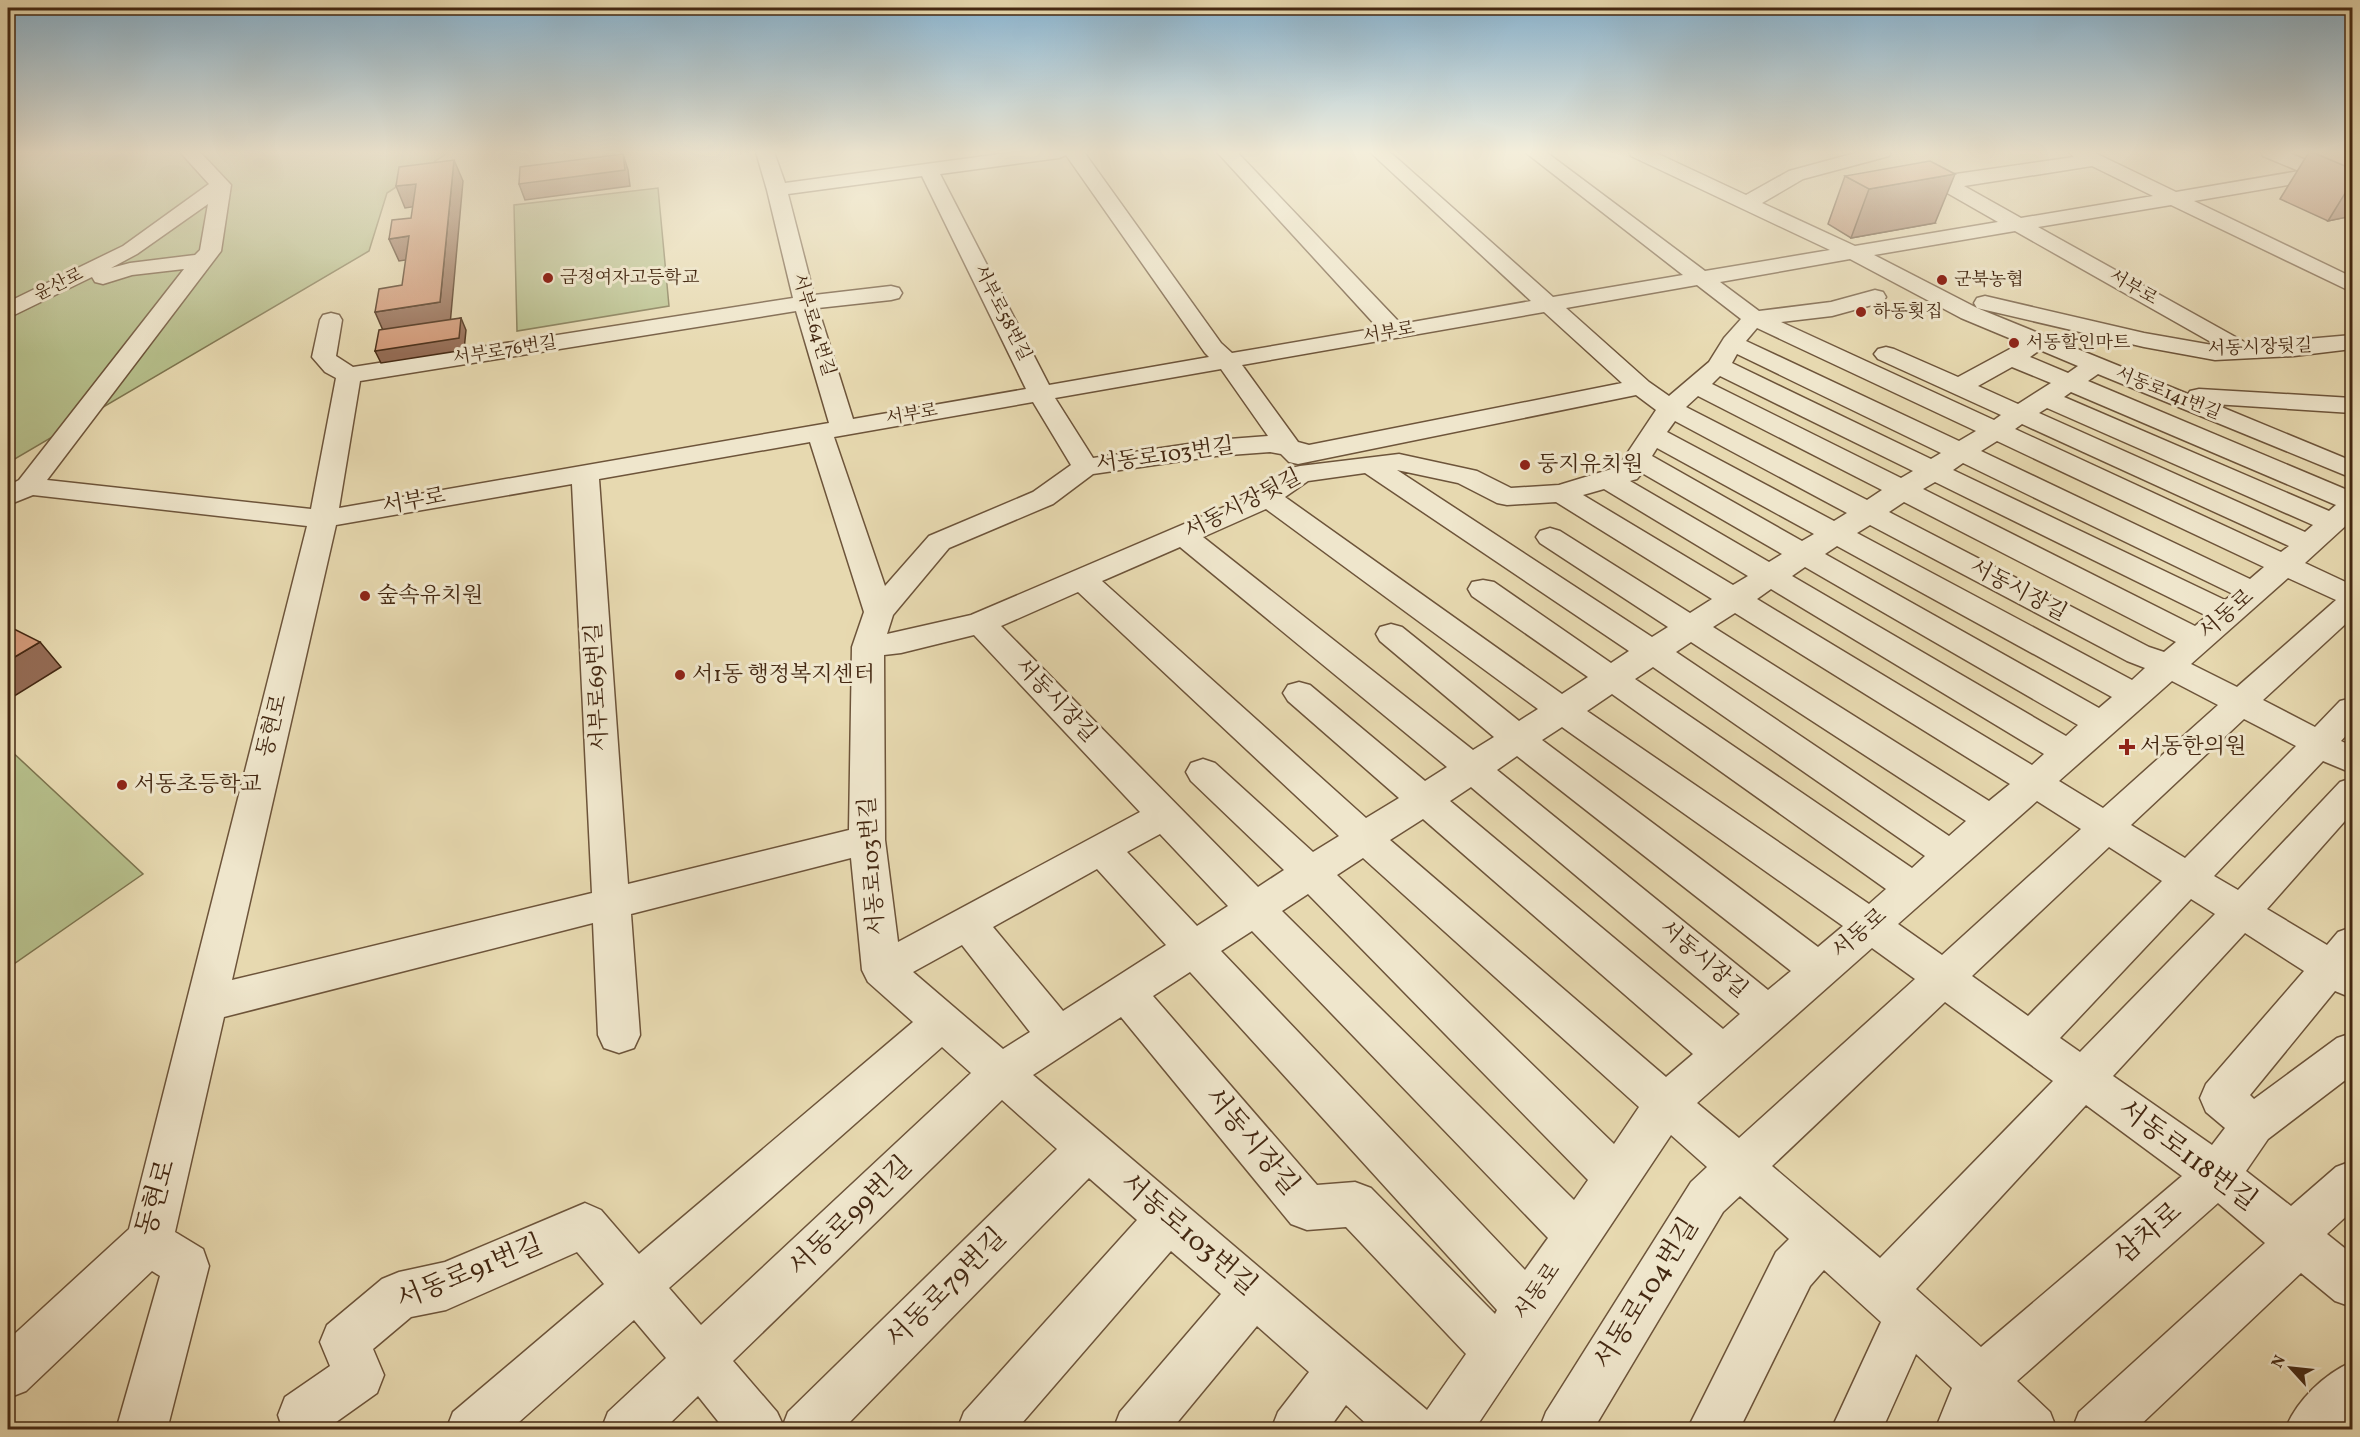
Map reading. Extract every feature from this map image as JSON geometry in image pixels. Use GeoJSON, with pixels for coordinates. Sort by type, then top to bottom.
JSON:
{"type":"FeatureCollection","features":[{"type":"Feature","properties":{"kind":"street","name":"윤산로"},"geometry":{"type":"LineString","coordinates":[[8,310],[130,250],[173,219]]}},
{"type":"Feature","properties":{"kind":"street"},"geometry":{"type":"LineString","coordinates":[[18,492],[210,251],[215,219]]}},
{"type":"Feature","properties":{"kind":"street","name":"서부로64번길"},"geometry":{"type":"LineString","coordinates":[[784,219],[805,303],[831,429]]}},
{"type":"Feature","properties":{"kind":"street","name":"서부로58번길"},"geometry":{"type":"LineString","coordinates":[[953,219],[1040,394]]}},
{"type":"Feature","properties":{"kind":"street"},"geometry":{"type":"LineString","coordinates":[[1122,219],[1213,348],[1227,361],[1295,461]]}},
{"type":"Feature","properties":{"kind":"street"},"geometry":{"type":"LineString","coordinates":[[1289,219],[1382,319],[1397,332]]}},
{"type":"Feature","properties":{"kind":"street"},"geometry":{"type":"LineString","coordinates":[[1453,219],[1640,387],[1670,408]]}},
{"type":"Feature","properties":{"kind":"street"},"geometry":{"type":"LineString","coordinates":[[1623,219],[1754,318],[2045,398],[2326,528],[2352,596]]}},
{"type":"Feature","properties":{"kind":"street","name":"서동로141번길"},"geometry":{"type":"LineString","coordinates":[[1779,219],[1854,253],[1969,313],[2039,342],[2045,398],[2164,393],[2352,470]]}},
{"type":"Feature","properties":{"kind":"street","name":"서부로"},"geometry":{"type":"LineString","coordinates":[[2010,219],[2244,352]]}},
{"type":"Feature","properties":{"kind":"street","name":"서부로"},"geometry":{"type":"LineString","coordinates":[[18,492],[323,519],[1702,278],[2054,219]]}},
{"type":"Feature","properties":{"kind":"street"},"geometry":{"type":"LineString","coordinates":[[2216,219],[2352,285]]}},
{"type":"Feature","properties":{"kind":"street"},"geometry":{"type":"LineString","coordinates":[[29,300],[130,268],[202,261]]}},
{"type":"Feature","properties":{"kind":"street","name":"서부로76번길"},"geometry":{"type":"LineString","coordinates":[[349,375],[805,303],[891,293]]}},
{"type":"Feature","properties":{"kind":"street","name":"서동시장뒷길"},"geometry":{"type":"LineString","coordinates":[[1958,296],[2144,340],[2215,353],[2294,349],[2352,342]]}},
{"type":"Feature","properties":{"kind":"street"},"geometry":{"type":"LineString","coordinates":[[1754,318],[1832,309],[1875,297]]}},
{"type":"Feature","properties":{"kind":"street"},"geometry":{"type":"LineString","coordinates":[[1795,314],[1958,387],[2045,398],[2326,528]]}},
{"type":"Feature","properties":{"kind":"street","name":"서동시장뒷길"},"geometry":{"type":"LineString","coordinates":[[868,647],[901,643],[980,623],[1184,536],[1267,497],[1295,461],[1370,464],[1398,462],[1467,477],[1507,497],[1561,493],[1628,473],[1670,408],[1718,366],[1732,343],[1754,318]]}},
{"type":"Feature","properties":{"kind":"street"},"geometry":{"type":"LineString","coordinates":[[323,519],[349,375],[334,367],[324,357],[331,320]]}},
{"type":"Feature","properties":{"kind":"street"},"geometry":{"type":"LineString","coordinates":[[1958,387],[2039,342]]}},
{"type":"Feature","properties":{"kind":"street"},"geometry":{"type":"LineString","coordinates":[[1732,343],[1960,453],[2241,603]]}},
{"type":"Feature","properties":{"kind":"street"},"geometry":{"type":"LineString","coordinates":[[2010,357],[2045,398]]}},
{"type":"Feature","properties":{"kind":"street"},"geometry":{"type":"LineString","coordinates":[[1718,366],[1933,471],[2241,603]]}},
{"type":"Feature","properties":{"kind":"street","name":"서동시장길"},"geometry":{"type":"LineString","coordinates":[[1696,385],[2198,640]]}},
{"type":"Feature","properties":{"kind":"street","name":"서동로103번길"},"geometry":{"type":"LineString","coordinates":[[1412,1430],[882,970],[867,840],[868,647],[879,612],[939,542],[1043,498],[1085,467],[1216,448],[1270,444],[1295,461],[1309,453],[1640,387]]}},
{"type":"Feature","properties":{"kind":"street"},"geometry":{"type":"LineString","coordinates":[[2164,393],[2237,400],[2352,405]]}},
{"type":"Feature","properties":{"kind":"street"},"geometry":{"type":"LineString","coordinates":[[1040,394],[1085,467]]}},
{"type":"Feature","properties":{"kind":"street"},"geometry":{"type":"LineString","coordinates":[[1001,1073],[2045,398]]}},
{"type":"Feature","properties":{"kind":"street","name":"서동시장길"},"geometry":{"type":"LineString","coordinates":[[1670,408],[2138,654],[2168,665],[2352,761]]}},
{"type":"Feature","properties":{"kind":"street"},"geometry":{"type":"LineString","coordinates":[[831,429],[879,612]]}},
{"type":"Feature","properties":{"kind":"street","name":"서동시장길"},"geometry":{"type":"LineString","coordinates":[[1653,435],[2134,695]]}},
{"type":"Feature","properties":{"kind":"street"},"geometry":{"type":"LineString","coordinates":[[1637,459],[2102,724]]}},
{"type":"Feature","properties":{"kind":"street"},"geometry":{"type":"LineString","coordinates":[[1370,464],[1653,651],[1950,855]]}},
{"type":"Feature","properties":{"kind":"street","name":"서부로69번길"},"geometry":{"type":"LineString","coordinates":[[585,472],[619,1035]]}},
{"type":"Feature","properties":{"kind":"street"},"geometry":{"type":"LineString","coordinates":[[1607,479],[2068,753]]}},
{"type":"Feature","properties":{"kind":"street"},"geometry":{"type":"LineString","coordinates":[[1561,493],[2107,827],[2241,912],[2346,964],[2221,1098],[2253,1125]]}},
{"type":"Feature","properties":{"kind":"street"},"geometry":{"type":"LineString","coordinates":[[1267,497],[1562,710],[1870,925]]}},
{"type":"Feature","properties":{"kind":"street","name":"동현로"},"geometry":{"type":"LineString","coordinates":[[8,1373],[149,1242],[323,519]]}},
{"type":"Feature","properties":{"kind":"street","name":"서동로"},"geometry":{"type":"LineString","coordinates":[[1444,1430],[1668,1102],[2326,528]]}},
{"type":"Feature","properties":{"kind":"street","name":"서동시장길"},"geometry":{"type":"LineString","coordinates":[[1184,536],[1472,768],[1768,1014]]}},
{"type":"Feature","properties":{"kind":"street"},"geometry":{"type":"LineString","coordinates":[[1550,537],[1991,820]]}},
{"type":"Feature","properties":{"kind":"street"},"geometry":{"type":"LineString","coordinates":[[1080,579],[1365,838],[1631,1073],[1668,1102],[1980,1380],[2032,1430]]}},
{"type":"Feature","properties":{"kind":"street"},"geometry":{"type":"LineString","coordinates":[[1483,590],[1913,888]]}},
{"type":"Feature","properties":{"kind":"street"},"geometry":{"type":"LineString","coordinates":[[1944,978],[2352,602]]}},
{"type":"Feature","properties":{"kind":"street","name":"서동시장길"},"geometry":{"type":"LineString","coordinates":[[980,623],[1255,909],[1577,1235]]}},
{"type":"Feature","properties":{"kind":"street"},"geometry":{"type":"LineString","coordinates":[[1391,634],[1518,739],[1819,970]]}},
{"type":"Feature","properties":{"kind":"street"},"geometry":{"type":"LineString","coordinates":[[1299,693],[1723,1054]]}},
{"type":"Feature","properties":{"kind":"street"},"geometry":{"type":"LineString","coordinates":[[2031,1041],[2352,709]]}},
{"type":"Feature","properties":{"kind":"street"},"geometry":{"type":"LineString","coordinates":[[1203,772],[1311,873],[1616,1177]]}},
{"type":"Feature","properties":{"kind":"street"},"geometry":{"type":"LineString","coordinates":[[1856,1430],[1895,1304],[2082,1078],[2241,912],[2352,791]]}},
{"type":"Feature","properties":{"kind":"street","name":"서동로103번길"},"geometry":{"type":"LineString","coordinates":[[882,970],[1164,815]]}},
{"type":"Feature","properties":{"kind":"street"},"geometry":{"type":"LineString","coordinates":[[205,1004],[867,840]]}},
{"type":"Feature","properties":{"kind":"street"},"geometry":{"type":"LineString","coordinates":[[1101,849],[1527,1307]]}},
{"type":"Feature","properties":{"kind":"street"},"geometry":{"type":"LineString","coordinates":[[967,923],[1058,1036]]}},
{"type":"Feature","properties":{"kind":"street","name":"서동로118번길"},"geometry":{"type":"LineString","coordinates":[[1870,925],[2217,1175],[2352,1284]]}},
{"type":"Feature","properties":{"kind":"street","name":"서동로104번길"},"geometry":{"type":"LineString","coordinates":[[1564,1430],[1707,1197],[1944,978]]}},
{"type":"Feature","properties":{"kind":"street","name":"서동시장길"},"geometry":{"type":"LineString","coordinates":[[1125,993],[1307,1208],[1355,1204],[1497,1351]]}},
{"type":"Feature","properties":{"kind":"street"},"geometry":{"type":"LineString","coordinates":[[471,1430],[942,1022]]}},
{"type":"Feature","properties":{"kind":"street","name":"삼차로"},"geometry":{"type":"LineString","coordinates":[[1960,1430],[1980,1380],[2217,1175],[2253,1125],[2352,1051]]}},
{"type":"Feature","properties":{"kind":"street","name":"서동로99번길"},"geometry":{"type":"LineString","coordinates":[[701,1361],[1001,1073]]}},
{"type":"Feature","properties":{"kind":"street","name":"서동로79번길"},"geometry":{"type":"LineString","coordinates":[[806,1430],[1088,1149]]}},
{"type":"Feature","properties":{"kind":"street"},"geometry":{"type":"LineString","coordinates":[[2097,1430],[2352,1182]]}},
{"type":"Feature","properties":{"kind":"street"},"geometry":{"type":"LineString","coordinates":[[982,1430],[1169,1219]]}},
{"type":"Feature","properties":{"kind":"street","name":"서동로91번길"},"geometry":{"type":"LineString","coordinates":[[309,1430],[303,1414],[359,1375],[344,1342],[399,1296],[446,1286],[585,1226],[637,1286]]}},
{"type":"Feature","properties":{"kind":"street"},"geometry":{"type":"LineString","coordinates":[[1712,1430],[1793,1269],[1822,1239]]}},
{"type":"Feature","properties":{"kind":"street"},"geometry":{"type":"LineString","coordinates":[[141,1430],[186,1266],[149,1242]]}},
{"type":"Feature","properties":{"kind":"street"},"geometry":{"type":"LineString","coordinates":[[637,1286],[759,1430]]}},
{"type":"Feature","properties":{"kind":"street"},"geometry":{"type":"LineString","coordinates":[[1138,1430],[1254,1292]]}},
{"type":"Feature","properties":{"kind":"street"},"geometry":{"type":"LineString","coordinates":[[626,1430],[701,1361]]}},
{"type":"Feature","properties":{"kind":"street"},"geometry":{"type":"LineString","coordinates":[[1296,1430],[1342,1369]]}},
{"type":"Feature","properties":{"kind":"street"},"geometry":{"type":"LineString","coordinates":[[2310,1430],[2352,1387]]}},
{"type":"Feature","properties":{"kind":"green space"},"geometry":{"type":"Polygon","coordinates":[[[8,219],[379,219],[369,251],[8,463],[8,219]]]}},
{"type":"Feature","properties":{"kind":"green space"},"geometry":{"type":"Polygon","coordinates":[[[514,219],[661,219],[669,306],[517,331],[514,219]]]}},
{"type":"Feature","properties":{"kind":"green space"},"geometry":{"type":"Polygon","coordinates":[[[8,748],[143,874],[8,968],[8,748]]]}},
{"type":"Feature","properties":{"kind":"building"},"geometry":{"type":"Polygon","coordinates":[[[448,219],[440,302],[375,312],[379,289],[402,285],[409,236],[389,239],[392,220],[448,219]]]}},
{"type":"Feature","properties":{"kind":"building"},"geometry":{"type":"Polygon","coordinates":[[[461,318],[459,338],[375,351],[379,330],[461,318]]]}},
{"type":"Feature","properties":{"kind":"building"},"geometry":{"type":"Polygon","coordinates":[[[8,626],[40,642],[8,661],[8,626]]]}},
{"type":"Feature","properties":{"kind":"place","name":"금정여자고등학교"},"geometry":{"type":"Point","coordinates":[548,278]}},
{"type":"Feature","properties":{"kind":"place","name":"군북농협"},"geometry":{"type":"Point","coordinates":[1942,280]}},
{"type":"Feature","properties":{"kind":"place","name":"하동횟집"},"geometry":{"type":"Point","coordinates":[1861,312]}},
{"type":"Feature","properties":{"kind":"place","name":"서동할인마트"},"geometry":{"type":"Point","coordinates":[2014,343]}},
{"type":"Feature","properties":{"kind":"place","name":"둥지유치원"},"geometry":{"type":"Point","coordinates":[1525,465]}},
{"type":"Feature","properties":{"kind":"place","name":"숲속유치원"},"geometry":{"type":"Point","coordinates":[365,596]}},
{"type":"Feature","properties":{"kind":"place","name":"서1동 행정복지센터"},"geometry":{"type":"Point","coordinates":[680,675]}},
{"type":"Feature","properties":{"kind":"place","name":"서동한의원"},"geometry":{"type":"Point","coordinates":[2127,747]}},
{"type":"Feature","properties":{"kind":"place","name":"서동초등학교"},"geometry":{"type":"Point","coordinates":[122,785]}}]}
